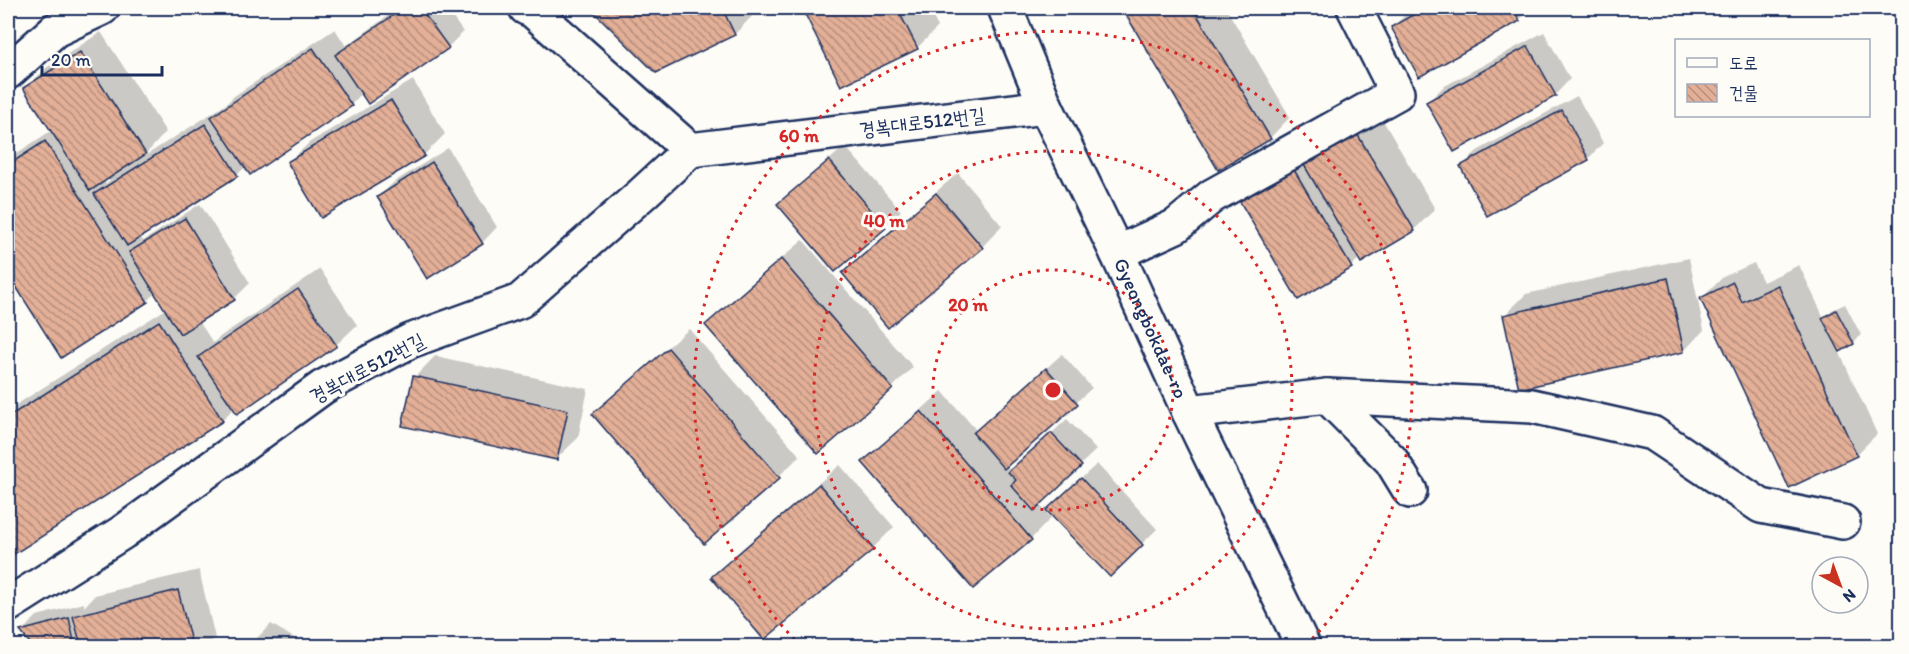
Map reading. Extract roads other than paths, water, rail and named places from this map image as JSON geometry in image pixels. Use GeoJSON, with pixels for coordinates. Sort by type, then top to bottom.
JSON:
{"type":"FeatureCollection","features":[{"type":"Feature","properties":{"kind":"street"},"geometry":{"type":"LineString","coordinates":[[8,72],[55,30],[102,8]]}},
{"type":"Feature","properties":{"kind":"street"},"geometry":{"type":"LineString","coordinates":[[526,8],[532,10],[690,150]]}},
{"type":"Feature","properties":{"kind":"street","name":"Gyeongbokdae-ro"},"geometry":{"type":"LineString","coordinates":[[1005,8],[1046,107],[1117,253],[1189,412],[1303,646]]}},
{"type":"Feature","properties":{"kind":"street"},"geometry":{"type":"LineString","coordinates":[[1117,253],[1176,226],[1212,196],[1396,93],[1354,8]]}},
{"type":"Feature","properties":{"kind":"street","name":"경복대로512번길"},"geometry":{"type":"LineString","coordinates":[[8,605],[123,532],[323,387],[410,342],[520,301],[690,150],[1046,107]]}},
{"type":"Feature","properties":{"kind":"street"},"geometry":{"type":"LineString","coordinates":[[1189,412],[1327,396],[1532,406],[1652,433],[1761,506],[1843,522]]}},
{"type":"Feature","properties":{"kind":"street"},"geometry":{"type":"LineString","coordinates":[[1327,396],[1390,460],[1410,491]]}}]}
